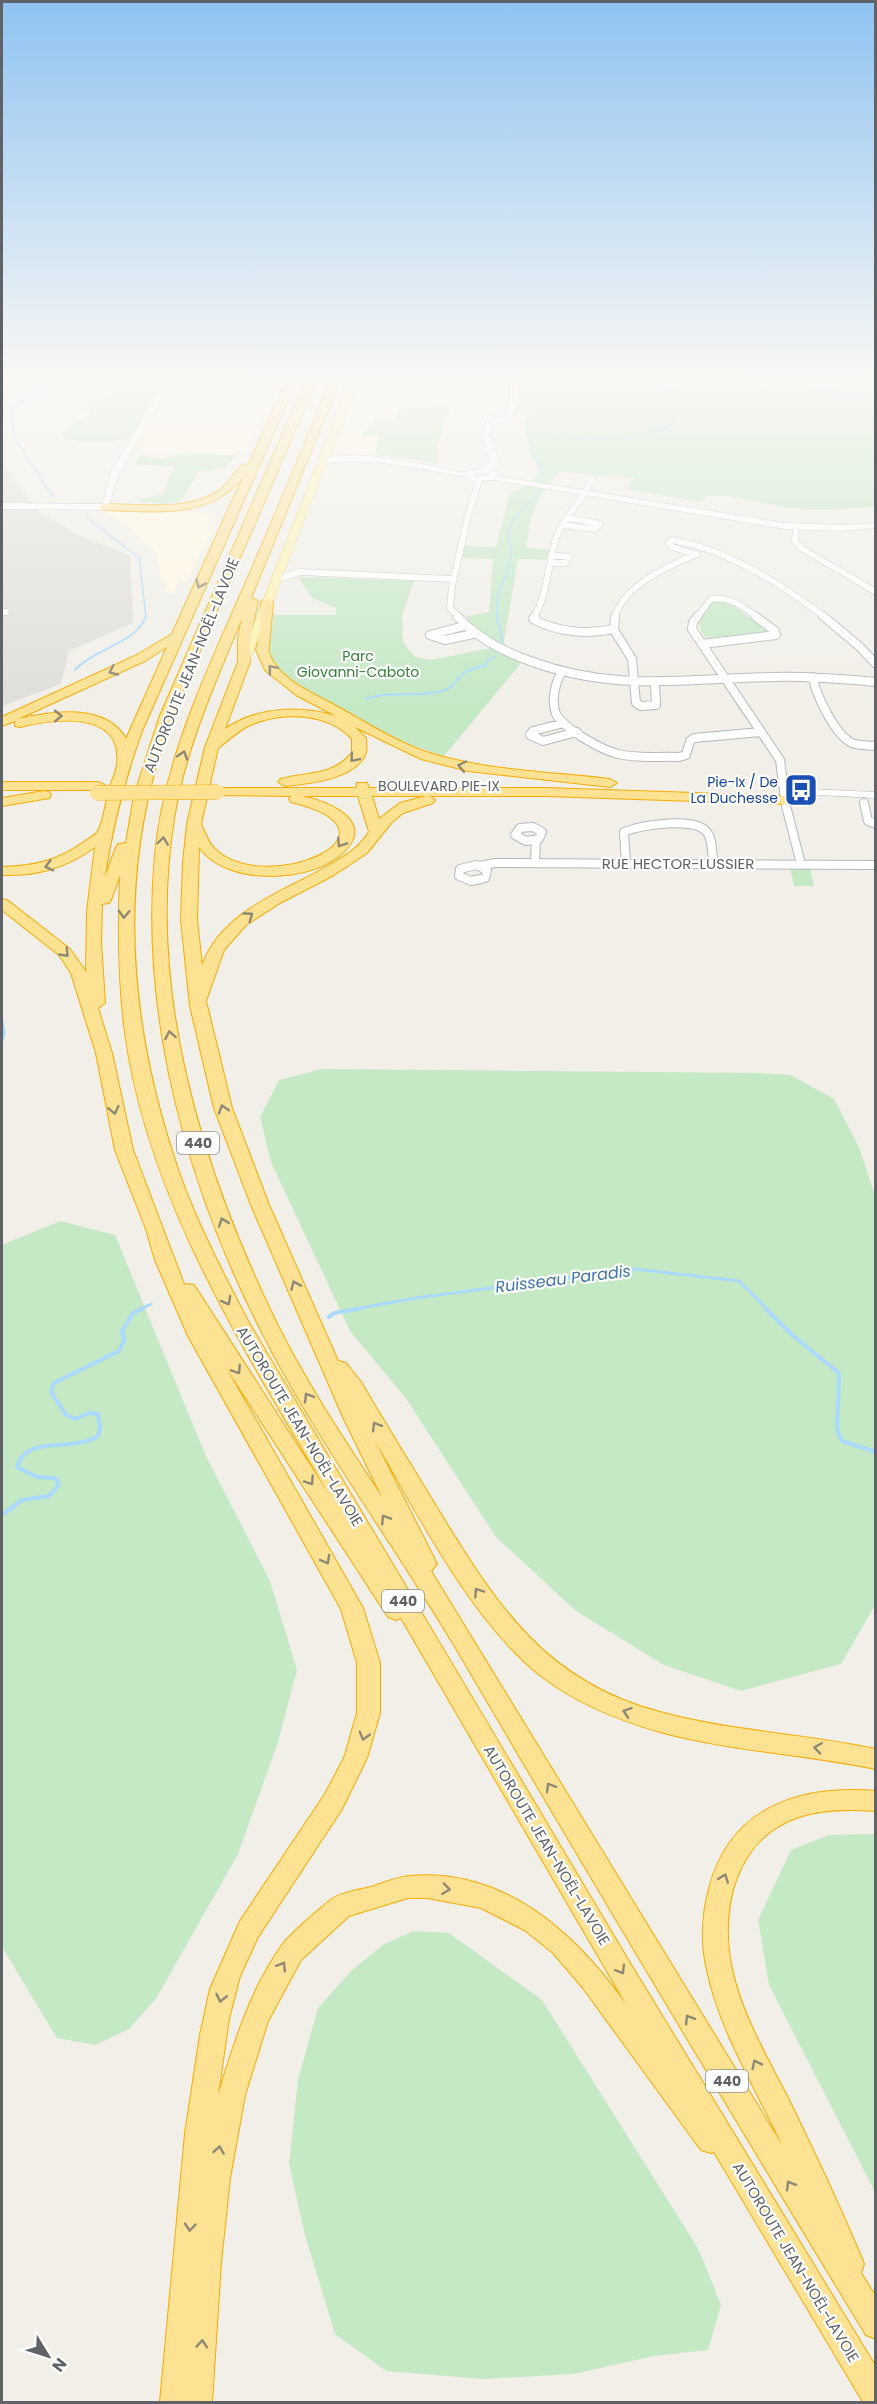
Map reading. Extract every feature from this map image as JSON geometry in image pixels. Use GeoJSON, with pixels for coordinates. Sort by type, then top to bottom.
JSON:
{"type":"FeatureCollection","features":[{"type":"Feature","properties":{"kind":"highway"},"geometry":{"type":"LineString","coordinates":[[104,507],[185,505],[215,498],[231,485]]}},
{"type":"Feature","properties":{"kind":"highway"},"geometry":{"type":"LineString","coordinates":[[175,2403],[200,2124],[223,1990],[236,1955],[253,1923],[346,1781],[366,1730],[371,1689],[365,1643],[352,1608],[202,1344],[179,1296],[124,1150],[104,1053],[94,974],[95,924],[106,832],[124,762],[244,485]]}},
{"type":"Feature","properties":{"kind":"highway","name":"AUTOROUTE JEAN-NOËL-LAVOIE"},"geometry":{"type":"LineString","coordinates":[[266,485],[157,741],[135,818],[128,864],[124,910],[127,996],[148,1103],[174,1187],[208,1264],[238,1322],[505,1775],[876,2396]]}},
{"type":"Feature","properties":{"kind":"highway","name":"AUTOROUTE JEAN-NOËL-LAVOIE"},"geometry":{"type":"LineString","coordinates":[[299,485],[268,572],[190,733],[168,812],[162,851],[158,905],[160,967],[170,1035],[184,1095],[213,1196],[234,1252],[264,1318],[338,1447],[462,1638],[592,1858],[876,2325]]}},
{"type":"Feature","properties":{"kind":"highway"},"geometry":{"type":"LineString","coordinates":[[109,493],[120,502],[138,506]]}},
{"type":"Feature","properties":{"kind":"highway"},"geometry":{"type":"LineString","coordinates":[[209,619],[223,533]]}},
{"type":"Feature","properties":{"kind":"highway"},"geometry":{"type":"LineString","coordinates":[[268,572],[244,639],[244,662],[212,747],[194,824],[190,862],[189,920],[198,1006],[214,1079],[232,1134],[260,1205],[353,1416],[462,1638]]}},
{"type":"Feature","properties":{"kind":"highway"},"geometry":{"type":"LineString","coordinates":[[267,602],[266,629],[262,650],[266,662],[274,673],[301,692],[398,744],[434,758],[478,769],[630,785]]}},
{"type":"Feature","properties":{"kind":"highway"},"geometry":{"type":"LineString","coordinates":[[2,722],[141,658],[177,636]]}},
{"type":"Feature","properties":{"kind":"highway"},"geometry":{"type":"LineString","coordinates":[[212,747],[242,724],[262,717],[288,714],[315,716],[335,721],[350,728],[361,741],[360,750],[354,761],[328,775],[221,788]]}},
{"type":"Feature","properties":{"kind":"highway"},"geometry":{"type":"LineString","coordinates":[[2,731],[20,722],[42,717],[67,716],[88,719],[102,723],[114,731],[119,738],[124,762]]}},
{"type":"Feature","properties":{"kind":"highway"},"geometry":{"type":"LineString","coordinates":[[2,773],[57,789]]}},
{"type":"Feature","properties":{"kind":"highway","name":"BOULEVARD PIE-IX"},"geometry":{"type":"LineString","coordinates":[[221,788],[249,792],[630,785],[712,793]]}},
{"type":"Feature","properties":{"kind":"highway","name":"BOULEVARD PIE-IX"},"geometry":{"type":"LineString","coordinates":[[2,786],[57,789],[362,789],[712,793],[784,796]]}},
{"type":"Feature","properties":{"kind":"highway"},"geometry":{"type":"LineString","coordinates":[[2,802],[57,789]]}},
{"type":"Feature","properties":{"kind":"highway","name":"BOULEVARD PIE-IX"},"geometry":{"type":"LineString","coordinates":[[2,793],[57,789]]}},
{"type":"Feature","properties":{"kind":"highway"},"geometry":{"type":"LineString","coordinates":[[362,789],[376,832]]}},
{"type":"Feature","properties":{"kind":"highway"},"geometry":{"type":"LineString","coordinates":[[194,824],[205,846],[213,855],[228,864],[256,871],[306,867],[328,857],[344,843],[346,826],[340,816],[330,809],[300,799],[249,792]]}},
{"type":"Feature","properties":{"kind":"highway"},"geometry":{"type":"LineString","coordinates":[[198,1006],[213,954],[232,930],[262,908],[359,853],[394,810],[413,802],[517,792]]}},
{"type":"Feature","properties":{"kind":"highway"},"geometry":{"type":"LineString","coordinates":[[95,924],[135,818]]}},
{"type":"Feature","properties":{"kind":"highway"},"geometry":{"type":"LineString","coordinates":[[2,871],[36,869],[63,862],[81,853],[106,832]]}},
{"type":"Feature","properties":{"kind":"highway"},"geometry":{"type":"LineString","coordinates":[[2,903],[53,941],[73,962],[86,993],[104,1053]]}},
{"type":"Feature","properties":{"kind":"highway"},"geometry":{"type":"LineString","coordinates":[[154,1230],[189,1293],[271,1423],[505,1775]]}},
{"type":"Feature","properties":{"kind":"highway"},"geometry":{"type":"LineString","coordinates":[[318,1339],[354,1387],[476,1590],[517,1642],[548,1670],[584,1693],[605,1703],[661,1722],[876,1759]]}},
{"type":"Feature","properties":{"kind":"highway"},"geometry":{"type":"LineString","coordinates":[[876,1801],[834,1800],[810,1803],[777,1814],[759,1826],[744,1841],[724,1879],[718,1899],[716,1931],[722,1977],[740,2030],[876,2320]]}},
{"type":"Feature","properties":{"kind":"highway"},"geometry":{"type":"LineString","coordinates":[[198,2403],[218,2160],[238,2069],[272,1982],[297,1944],[313,1926],[334,1909],[372,1892],[394,1888],[428,1887],[468,1893],[505,1906],[550,1935],[596,1983],[780,2234]]}},
{"type":"Feature","properties":{"kind":"main road"},"geometry":{"type":"LineString","coordinates":[[244,662],[267,602],[268,572],[281,566],[312,485]]}},
{"type":"Feature","properties":{"kind":"street"},"geometry":{"type":"LineString","coordinates":[[2,506],[104,507],[112,485]]}},
{"type":"Feature","properties":{"kind":"street"},"geometry":{"type":"LineString","coordinates":[[476,485],[471,495],[459,557],[452,579],[450,608],[473,634],[507,652],[561,673],[635,683],[655,684],[763,677],[813,677],[876,682]]}},
{"type":"Feature","properties":{"kind":"street"},"geometry":{"type":"LineString","coordinates":[[535,485],[796,527],[876,525]]}},
{"type":"Feature","properties":{"kind":"street"},"geometry":{"type":"LineString","coordinates":[[589,485],[586,494],[562,525],[544,583],[542,604],[533,618],[548,625],[583,632],[604,632],[614,629]]}},
{"type":"Feature","properties":{"kind":"street"},"geometry":{"type":"LineString","coordinates":[[562,525],[595,529],[600,524],[569,518]]}},
{"type":"Feature","properties":{"kind":"street"},"geometry":{"type":"LineString","coordinates":[[796,527],[795,542],[801,548],[876,592]]}},
{"type":"Feature","properties":{"kind":"street"},"geometry":{"type":"LineString","coordinates":[[695,554],[672,547],[669,543],[672,540],[678,540],[708,550],[735,561],[782,587],[843,630],[876,664]]}},
{"type":"Feature","properties":{"kind":"street"},"geometry":{"type":"LineString","coordinates":[[655,684],[656,705],[636,703],[632,656],[613,624],[621,607],[642,582],[695,554],[708,550]]}},
{"type":"Feature","properties":{"kind":"street"},"geometry":{"type":"LineString","coordinates":[[281,566],[300,572]]}},
{"type":"Feature","properties":{"kind":"street"},"geometry":{"type":"LineString","coordinates":[[268,572],[452,579]]}},
{"type":"Feature","properties":{"kind":"street"},"geometry":{"type":"LineString","coordinates":[[702,644],[765,638],[776,635],[775,631],[732,601],[716,597],[711,599],[693,622],[692,629],[702,644],[726,680],[780,760],[784,796],[801,864]]}},
{"type":"Feature","properties":{"kind":"street"},"geometry":{"type":"LineString","coordinates":[[464,626],[430,635],[435,640],[443,641],[473,634]]}},
{"type":"Feature","properties":{"kind":"street"},"geometry":{"type":"LineString","coordinates":[[561,673],[555,683],[556,713],[564,723],[577,732],[618,754],[679,757],[686,755],[690,741],[694,738],[761,732]]}},
{"type":"Feature","properties":{"kind":"street"},"geometry":{"type":"LineString","coordinates":[[813,677],[814,690],[819,702],[846,740],[853,744],[876,746]]}},
{"type":"Feature","properties":{"kind":"street"},"geometry":{"type":"LineString","coordinates":[[564,723],[533,731],[530,735],[543,741],[577,732]]}},
{"type":"Feature","properties":{"kind":"street","name":"BOULEVARD PIE-IX"},"geometry":{"type":"LineString","coordinates":[[784,796],[876,795]]}},
{"type":"Feature","properties":{"kind":"street","name":"BOULEVARD PIE-IX"},"geometry":{"type":"LineString","coordinates":[[784,796],[870,804],[868,821],[876,824]]}},
{"type":"Feature","properties":{"kind":"street"},"geometry":{"type":"LineString","coordinates":[[626,863],[624,832],[648,825],[695,826],[706,831],[710,839],[713,863]]}},
{"type":"Feature","properties":{"kind":"street"},"geometry":{"type":"LineString","coordinates":[[535,864],[536,840]]}},
{"type":"Feature","properties":{"kind":"street","name":"RUE HECTOR-LUSSIER"},"geometry":{"type":"LineString","coordinates":[[480,866],[495,863],[876,865]]}},
{"type":"Feature","properties":{"kind":"shaded area"},"geometry":{"type":"Polygon","coordinates":[[[2,485],[19,485],[37,510],[76,534],[130,556],[133,623],[69,651],[61,684],[2,706],[2,485]]]}},
{"type":"Feature","properties":{"kind":"shaded area"},"geometry":{"type":"Polygon","coordinates":[[[100,509],[198,511],[213,515],[217,519],[188,579],[186,582],[178,582],[173,593],[164,592],[166,584],[162,582],[156,552],[131,531],[132,529],[100,509]]]}},
{"type":"Feature","properties":{"kind":"green space"},"geometry":{"type":"Polygon","coordinates":[[[167,485],[191,485],[177,502],[164,504],[138,500],[163,494],[167,485]]]}},
{"type":"Feature","properties":{"kind":"green space","name":"Parc Giovanni-Caboto"},"geometry":{"type":"Polygon","coordinates":[[[526,485],[549,485],[540,496],[531,518],[526,548],[554,550],[551,560],[518,559],[504,641],[507,652],[527,660],[521,663],[444,756],[400,741],[292,682],[283,674],[272,659],[270,652],[274,615],[336,615],[336,608],[312,598],[298,577],[414,581],[402,616],[403,642],[415,657],[431,660],[495,647],[477,637],[466,616],[489,612],[493,559],[459,557],[461,546],[496,547],[510,493],[526,485]]]}},
{"type":"Feature","properties":{"kind":"green space","name":"Parc Giovanni-Caboto"},"geometry":{"type":"Polygon","coordinates":[[[629,485],[875,485],[875,506],[813,510],[717,496],[706,496],[700,502],[626,489],[629,485]]]}},
{"type":"Feature","properties":{"kind":"green space"},"geometry":{"type":"Polygon","coordinates":[[[714,599],[728,602],[770,632],[706,638],[699,622],[714,599]]]}},
{"type":"Feature","properties":{"kind":"green space"},"geometry":{"type":"Polygon","coordinates":[[[790,868],[810,868],[814,886],[794,886],[790,868]]]}},
{"type":"Feature","properties":{"kind":"green space"},"geometry":{"type":"Polygon","coordinates":[[[322,1069],[791,1075],[834,1099],[859,1147],[876,1198],[875,1605],[841,1664],[741,1691],[664,1665],[576,1611],[496,1537],[405,1397],[350,1331],[271,1162],[260,1117],[279,1080],[322,1069]]]}},
{"type":"Feature","properties":{"kind":"green space"},"geometry":{"type":"Polygon","coordinates":[[[60,1221],[115,1235],[205,1454],[270,1581],[297,1670],[278,1742],[238,1854],[157,1997],[129,2029],[95,2045],[57,2038],[2,1947],[2,1245],[60,1221]]]}},
{"type":"Feature","properties":{"kind":"green space"},"geometry":{"type":"Polygon","coordinates":[[[876,1834],[875,2192],[769,1985],[758,1920],[791,1850],[829,1835],[876,1834]]]}},
{"type":"Feature","properties":{"kind":"green space"},"geometry":{"type":"Polygon","coordinates":[[[414,1931],[449,1933],[542,2000],[699,2250],[721,2305],[708,2350],[654,2356],[574,2374],[483,2379],[386,2371],[335,2334],[305,2235],[289,2164],[298,2080],[318,2008],[351,1971],[384,1944],[414,1931]]]}},
{"type":"Feature","properties":{"kind":"waterway"},"geometry":{"type":"LineString","coordinates":[[45,485],[53,497]]}},
{"type":"Feature","properties":{"kind":"waterway"},"geometry":{"type":"LineString","coordinates":[[511,550],[509,539],[511,524],[538,493],[535,489]]}},
{"type":"Feature","properties":{"kind":"waterway"},"geometry":{"type":"LineString","coordinates":[[86,517],[139,558],[146,616]]}},
{"type":"Feature","properties":{"kind":"waterway"},"geometry":{"type":"LineString","coordinates":[[498,617],[498,597],[511,552]]}},
{"type":"Feature","properties":{"kind":"waterway"},"geometry":{"type":"LineString","coordinates":[[75,670],[93,656],[125,639],[141,625],[146,616]]}},
{"type":"Feature","properties":{"kind":"waterway"},"geometry":{"type":"LineString","coordinates":[[497,616],[502,641]]}},
{"type":"Feature","properties":{"kind":"waterway"},"geometry":{"type":"LineString","coordinates":[[366,699],[375,696],[423,694],[446,690],[466,672],[486,665],[487,661],[496,656]]}},
{"type":"Feature","properties":{"kind":"waterway"},"geometry":{"type":"LineString","coordinates":[[2,1020],[4,1034],[2,1040]]}},
{"type":"Feature","properties":{"kind":"waterway","name":"Ruisseau Paradis"},"geometry":{"type":"LineString","coordinates":[[350,1310],[416,1298],[635,1269],[739,1281],[768,1310]]}},
{"type":"Feature","properties":{"kind":"waterway","name":"Ruisseau Paradis"},"geometry":{"type":"LineString","coordinates":[[139,1310],[151,1304]]}},
{"type":"Feature","properties":{"kind":"waterway","name":"Ruisseau Paradis"},"geometry":{"type":"LineString","coordinates":[[2,1515],[22,1500],[49,1496],[58,1486],[58,1481],[54,1478],[37,1477],[17,1467],[22,1457],[39,1447],[87,1441],[98,1436],[100,1428],[98,1414],[89,1413],[75,1419],[66,1415],[51,1392],[54,1383],[119,1351],[124,1340],[122,1331],[133,1313],[142,1309]]}},
{"type":"Feature","properties":{"kind":"waterway","name":"Ruisseau Paradis"},"geometry":{"type":"LineString","coordinates":[[329,1317],[334,1313],[358,1309]]}},
{"type":"Feature","properties":{"kind":"waterway","name":"Ruisseau Paradis"},"geometry":{"type":"LineString","coordinates":[[766,1309],[791,1334],[839,1373],[837,1429],[842,1441],[876,1452]]}},
{"type":"Feature","properties":{"kind":"place","name":"Pie-Ix / De La Duchesse"},"geometry":{"type":"Point","coordinates":[801,790]}}]}
